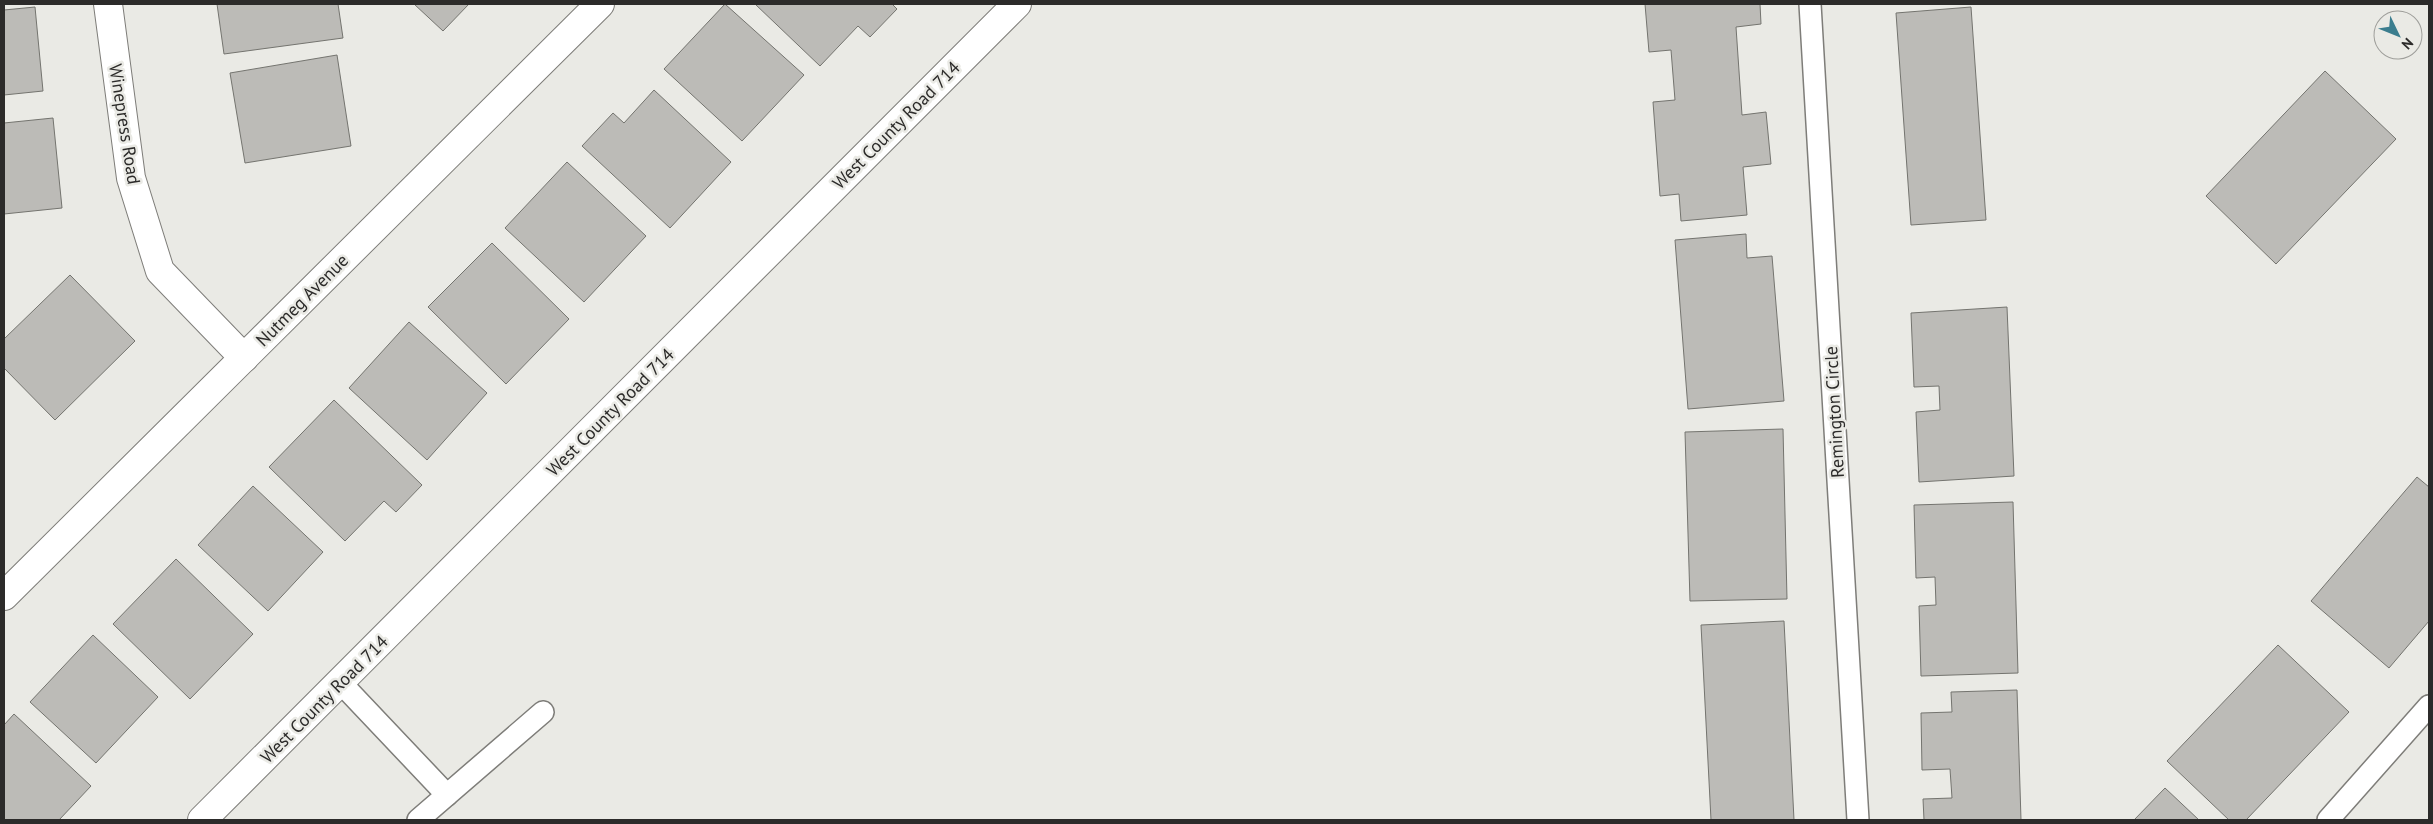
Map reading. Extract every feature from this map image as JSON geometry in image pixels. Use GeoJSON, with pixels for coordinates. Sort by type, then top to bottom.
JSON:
{"type":"FeatureCollection","features":[{"type":"Feature","properties":{"kind":"street","name":"Winepress Road"},"geometry":{"type":"LineString","coordinates":[[108,4],[131,178],[160,271],[244,358]]}},
{"type":"Feature","properties":{"kind":"street","name":"Nutmeg Avenue"},"geometry":{"type":"LineString","coordinates":[[4,596],[600,4]]}},
{"type":"Feature","properties":{"kind":"street","name":"West County Road 714"},"geometry":{"type":"LineString","coordinates":[[202,820],[1018,4]]}},
{"type":"Feature","properties":{"kind":"lane","name":"Remington Circle"},"geometry":{"type":"LineString","coordinates":[[1810,4],[1858,820]]}},
{"type":"Feature","properties":{"kind":"lane"},"geometry":{"type":"LineString","coordinates":[[340,682],[447,795]]}},
{"type":"Feature","properties":{"kind":"lane"},"geometry":{"type":"LineString","coordinates":[[2328,820],[2429,706]]}},
{"type":"Feature","properties":{"kind":"lane"},"geometry":{"type":"LineString","coordinates":[[418,820],[543,712]]}},
{"type":"Feature","properties":{"kind":"building"},"geometry":{"type":"Polygon","coordinates":[[[217,4],[338,4],[343,38],[224,54],[217,4]]]}},
{"type":"Feature","properties":{"kind":"building"},"geometry":{"type":"Polygon","coordinates":[[[414,4],[469,4],[443,31],[414,4]]]}},
{"type":"Feature","properties":{"kind":"building"},"geometry":{"type":"Polygon","coordinates":[[[725,4],[804,75],[742,141],[664,69],[725,4]]]}},
{"type":"Feature","properties":{"kind":"building"},"geometry":{"type":"Polygon","coordinates":[[[755,4],[892,4],[897,9],[870,37],[858,26],[820,66],[755,4]]]}},
{"type":"Feature","properties":{"kind":"building"},"geometry":{"type":"Polygon","coordinates":[[[1645,4],[1760,4],[1761,24],[1736,27],[1742,115],[1766,112],[1771,164],[1743,167],[1747,215],[1681,221],[1679,194],[1660,196],[1653,102],[1675,100],[1671,50],[1649,52],[1645,4]]]}},
{"type":"Feature","properties":{"kind":"building"},"geometry":{"type":"Polygon","coordinates":[[[35,7],[43,91],[4,95],[4,10],[35,7]]]}},
{"type":"Feature","properties":{"kind":"building"},"geometry":{"type":"Polygon","coordinates":[[[1971,7],[1986,220],[1911,225],[1896,13],[1971,7]]]}},
{"type":"Feature","properties":{"kind":"building"},"geometry":{"type":"Polygon","coordinates":[[[337,55],[351,146],[245,163],[230,73],[337,55]]]}},
{"type":"Feature","properties":{"kind":"building"},"geometry":{"type":"Polygon","coordinates":[[[2325,71],[2396,139],[2276,264],[2206,196],[2325,71]]]}},
{"type":"Feature","properties":{"kind":"building"},"geometry":{"type":"Polygon","coordinates":[[[654,90],[731,162],[670,228],[582,146],[613,113],[624,123],[654,90]]]}},
{"type":"Feature","properties":{"kind":"building"},"geometry":{"type":"Polygon","coordinates":[[[53,118],[62,208],[4,214],[4,123],[53,118]]]}},
{"type":"Feature","properties":{"kind":"building"},"geometry":{"type":"Polygon","coordinates":[[[567,162],[646,236],[584,302],[505,228],[567,162]]]}},
{"type":"Feature","properties":{"kind":"building"},"geometry":{"type":"Polygon","coordinates":[[[1746,234],[1747,258],[1772,256],[1784,401],[1688,409],[1675,240],[1746,234]]]}},
{"type":"Feature","properties":{"kind":"building"},"geometry":{"type":"Polygon","coordinates":[[[492,243],[569,319],[506,384],[428,307],[492,243]]]}},
{"type":"Feature","properties":{"kind":"building"},"geometry":{"type":"Polygon","coordinates":[[[70,275],[135,341],[55,420],[4,368],[4,339],[70,275]]]}},
{"type":"Feature","properties":{"kind":"building"},"geometry":{"type":"Polygon","coordinates":[[[2007,307],[2014,476],[1919,482],[1916,412],[1940,410],[1939,386],[1914,387],[1911,313],[2007,307]]]}},
{"type":"Feature","properties":{"kind":"building"},"geometry":{"type":"Polygon","coordinates":[[[409,322],[487,393],[427,460],[349,388],[409,322]]]}},
{"type":"Feature","properties":{"kind":"building"},"geometry":{"type":"Polygon","coordinates":[[[334,400],[422,485],[396,512],[384,501],[345,541],[269,467],[334,400]]]}},
{"type":"Feature","properties":{"kind":"building"},"geometry":{"type":"Polygon","coordinates":[[[1783,429],[1787,599],[1690,601],[1685,432],[1783,429]]]}},
{"type":"Feature","properties":{"kind":"building"},"geometry":{"type":"Polygon","coordinates":[[[2417,477],[2429,487],[2429,621],[2389,668],[2311,601],[2417,477]]]}},
{"type":"Feature","properties":{"kind":"building"},"geometry":{"type":"Polygon","coordinates":[[[253,486],[323,552],[268,611],[198,545],[253,486]]]}},
{"type":"Feature","properties":{"kind":"building"},"geometry":{"type":"Polygon","coordinates":[[[2013,502],[2018,673],[1921,676],[1919,606],[1936,605],[1935,577],[1916,578],[1914,505],[2013,502]]]}},
{"type":"Feature","properties":{"kind":"building"},"geometry":{"type":"Polygon","coordinates":[[[176,559],[253,634],[190,699],[113,624],[176,559]]]}},
{"type":"Feature","properties":{"kind":"building"},"geometry":{"type":"Polygon","coordinates":[[[1784,621],[1794,820],[1711,820],[1701,625],[1784,621]]]}},
{"type":"Feature","properties":{"kind":"building"},"geometry":{"type":"Polygon","coordinates":[[[93,635],[158,697],[96,763],[30,702],[93,635]]]}},
{"type":"Feature","properties":{"kind":"building"},"geometry":{"type":"Polygon","coordinates":[[[2278,645],[2349,712],[2246,820],[2229,820],[2167,761],[2278,645]]]}},
{"type":"Feature","properties":{"kind":"building"},"geometry":{"type":"Polygon","coordinates":[[[2017,690],[2021,820],[1924,820],[1923,799],[1952,798],[1950,769],[1922,770],[1921,713],[1952,712],[1951,692],[2017,690]]]}},
{"type":"Feature","properties":{"kind":"building"},"geometry":{"type":"Polygon","coordinates":[[[14,714],[91,786],[59,820],[4,820],[4,725],[14,714]]]}},
{"type":"Feature","properties":{"kind":"building"},"geometry":{"type":"Polygon","coordinates":[[[2165,788],[2199,820],[2134,820],[2165,788]]]}}]}
